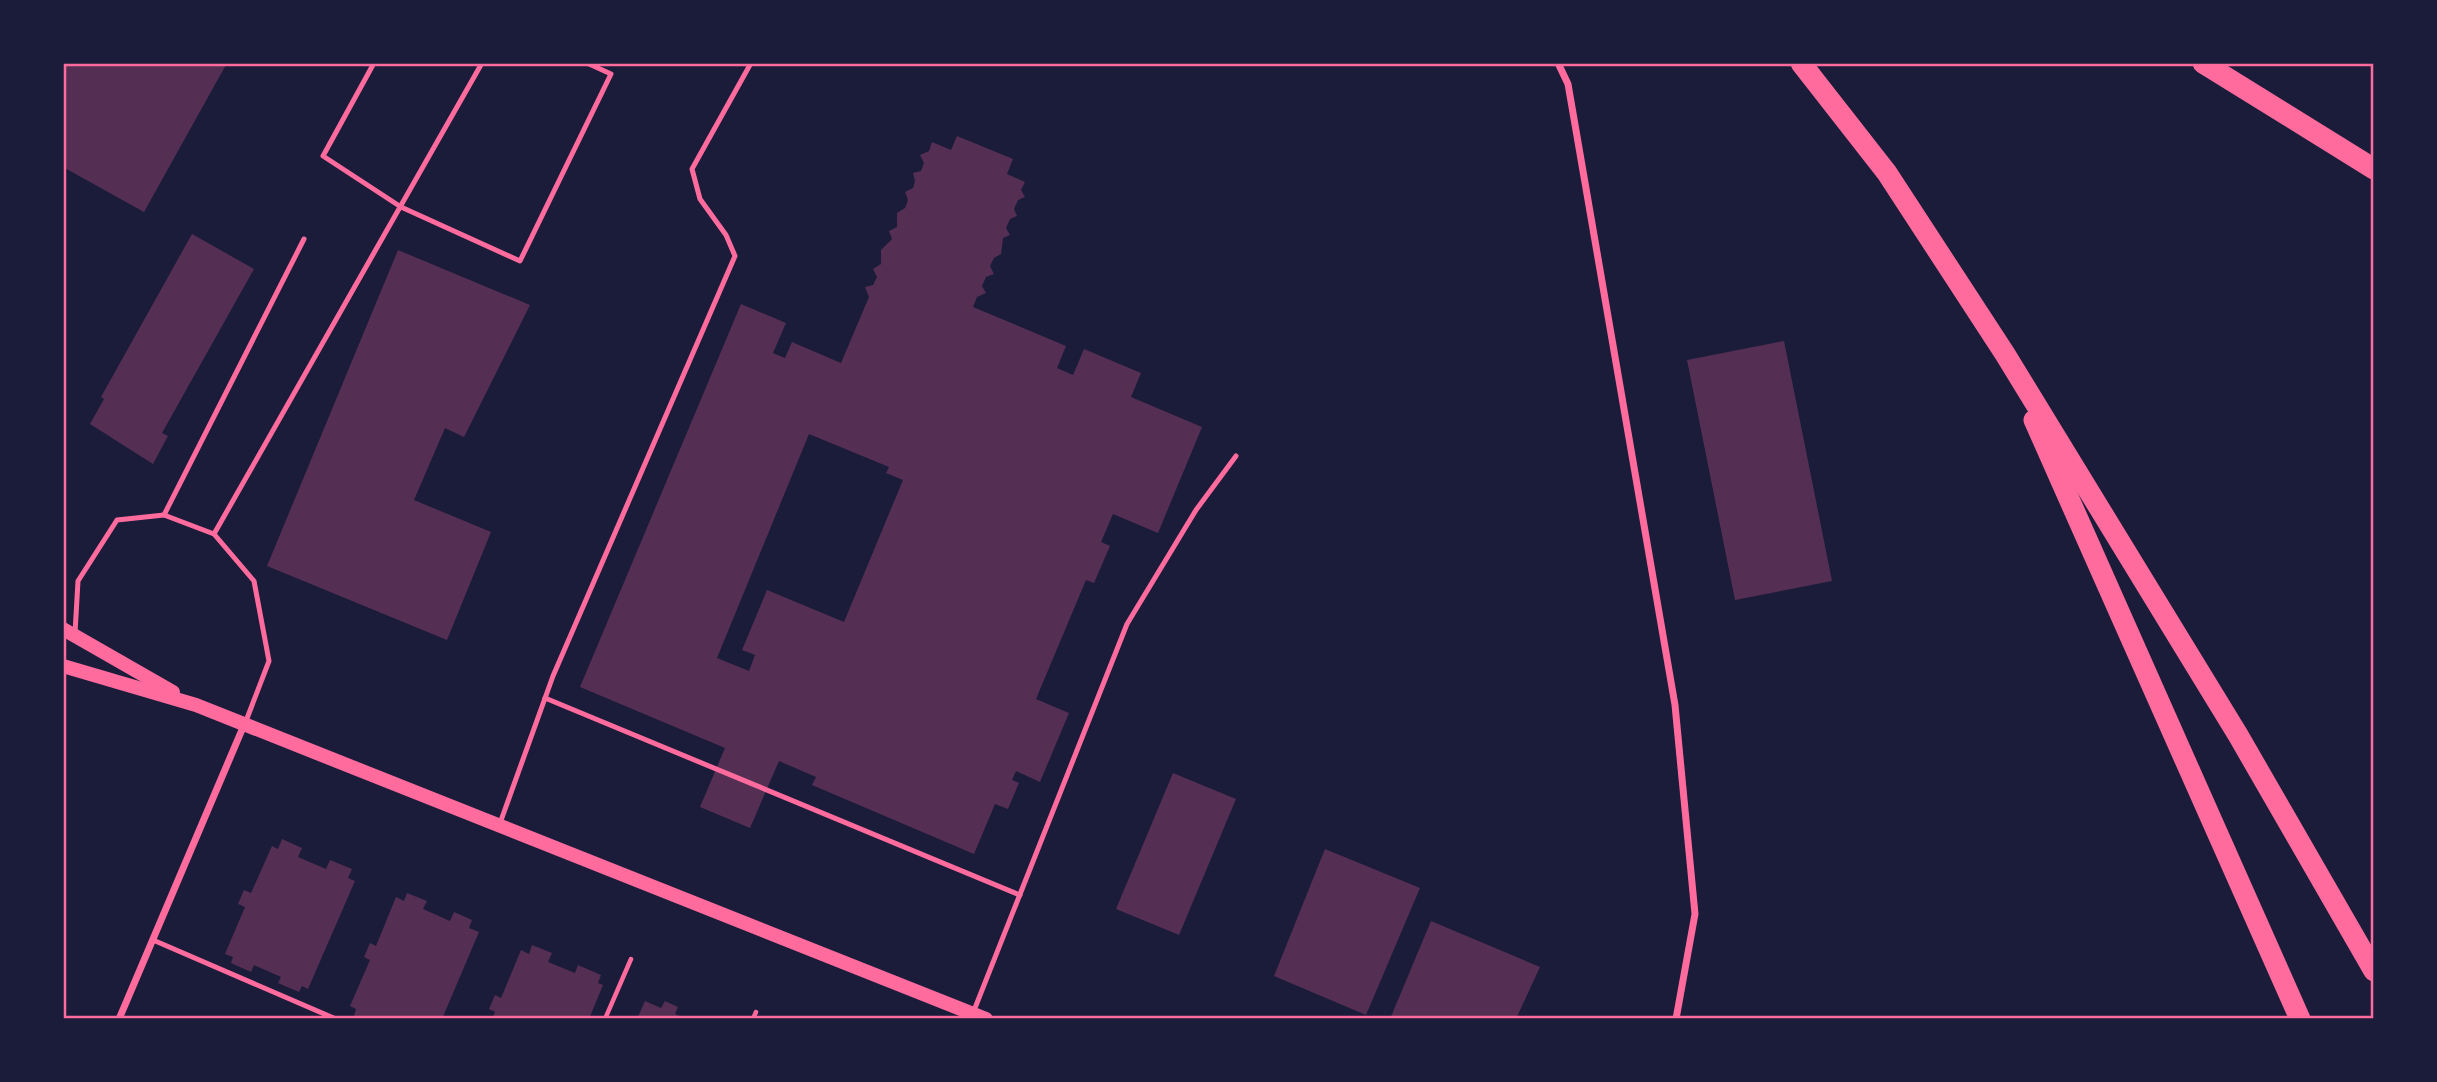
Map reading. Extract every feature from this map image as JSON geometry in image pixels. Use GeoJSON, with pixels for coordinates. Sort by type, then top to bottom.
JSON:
{"type":"FeatureCollection","features":[{"type":"Feature","properties":{"kind":"highway"},"geometry":{"type":"LineString","coordinates":[[1801,63],[1887,173],[2005,354],[2238,734],[2374,971]]}},
{"type":"Feature","properties":{"kind":"highway"},"geometry":{"type":"LineString","coordinates":[[2203,63],[2374,169]]}},
{"type":"Feature","properties":{"kind":"highway"},"geometry":{"type":"LineString","coordinates":[[2005,354],[2300,1019]]}},
{"type":"Feature","properties":{"kind":"main road"},"geometry":{"type":"LineString","coordinates":[[69,632],[196,705]]}},
{"type":"Feature","properties":{"kind":"main road"},"geometry":{"type":"LineString","coordinates":[[63,666],[196,705],[980,1016]]}},
{"type":"Feature","properties":{"kind":"street"},"geometry":{"type":"LineString","coordinates":[[1558,63],[1568,84],[1675,705],[1695,914],[1676,1019]]}},
{"type":"Feature","properties":{"kind":"street"},"geometry":{"type":"LineString","coordinates":[[119,1019],[244,724]]}},
{"type":"Feature","properties":{"kind":"lane"},"geometry":{"type":"LineString","coordinates":[[374,63],[323,156],[401,207],[520,261],[611,74],[587,63]]}},
{"type":"Feature","properties":{"kind":"lane"},"geometry":{"type":"LineString","coordinates":[[214,534],[482,63]]}},
{"type":"Feature","properties":{"kind":"lane"},"geometry":{"type":"LineString","coordinates":[[499,825],[545,698],[735,256],[726,235],[700,199],[692,169],[751,63]]}},
{"type":"Feature","properties":{"kind":"lane"},"geometry":{"type":"LineString","coordinates":[[164,515],[304,239]]}},
{"type":"Feature","properties":{"kind":"lane"},"geometry":{"type":"LineString","coordinates":[[980,1016],[1020,895],[1127,624],[1196,510],[1236,456]]}},
{"type":"Feature","properties":{"kind":"lane"},"geometry":{"type":"LineString","coordinates":[[69,632],[78,581],[117,520],[164,515],[214,534],[254,581],[269,661],[244,724]]}},
{"type":"Feature","properties":{"kind":"lane"},"geometry":{"type":"LineString","coordinates":[[545,698],[1020,895]]}},
{"type":"Feature","properties":{"kind":"lane"},"geometry":{"type":"LineString","coordinates":[[153,940],[336,1019]]}},
{"type":"Feature","properties":{"kind":"path"},"geometry":{"type":"LineString","coordinates":[[605,1019],[631,959]]}},
{"type":"Feature","properties":{"kind":"path"},"geometry":{"type":"LineString","coordinates":[[753,1019],[756,1012]]}},
{"type":"Feature","properties":{"kind":"building"},"geometry":{"type":"Polygon","coordinates":[[[63,63],[227,63],[144,212],[63,167],[63,63]]]}},
{"type":"Feature","properties":{"kind":"building"},"geometry":{"type":"Polygon","coordinates":[[[957,136],[1013,159],[1007,174],[1025,182],[1021,190],[1025,197],[1018,200],[1014,209],[1017,216],[1010,219],[1006,228],[1010,235],[1003,238],[1001,254],[994,258],[990,266],[994,274],[986,277],[982,286],[986,293],[977,297],[973,307],[1066,346],[1057,368],[1073,375],[1084,349],[1141,373],[1131,397],[1202,427],[1158,533],[1113,514],[1101,542],[1110,546],[1094,583],[1086,580],[1036,699],[1069,713],[1040,782],[1016,771],[1012,780],[1019,783],[1008,809],[995,804],[974,854],[812,785],[816,777],[779,761],[750,828],[700,807],[725,748],[580,687],[741,304],[786,323],[773,353],[785,358],[792,342],[841,363],[869,297],[865,287],[873,285],[877,277],[873,269],[881,264],[881,250],[892,239],[889,231],[897,227],[897,213],[905,208],[908,200],[905,192],[913,188],[915,181],[913,173],[921,171],[924,163],[920,155],[929,151],[932,142],[951,150],[957,136]],[[809,434],[717,658],[749,671],[755,655],[742,650],[767,590],[844,622],[903,480],[886,473],[889,467],[809,434]]]}},
{"type":"Feature","properties":{"kind":"building"},"geometry":{"type":"Polygon","coordinates":[[[192,234],[254,269],[162,433],[168,436],[153,464],[90,424],[104,399],[101,397],[192,234]]]}},
{"type":"Feature","properties":{"kind":"building"},"geometry":{"type":"Polygon","coordinates":[[[398,250],[530,305],[464,437],[445,428],[414,500],[491,532],[447,640],[267,566],[398,250]]]}},
{"type":"Feature","properties":{"kind":"building"},"geometry":{"type":"Polygon","coordinates":[[[1784,341],[1832,581],[1735,600],[1687,360],[1784,341]]]}},
{"type":"Feature","properties":{"kind":"building"},"geometry":{"type":"Polygon","coordinates":[[[1173,773],[1236,799],[1179,935],[1116,909],[1173,773]]]}},
{"type":"Feature","properties":{"kind":"building"},"geometry":{"type":"Polygon","coordinates":[[[282,839],[302,848],[298,857],[326,869],[330,860],[352,869],[348,878],[355,881],[308,989],[302,986],[299,992],[278,983],[281,977],[254,965],[251,972],[231,963],[233,957],[225,954],[245,907],[238,904],[244,890],[251,893],[272,846],[278,849],[282,839]]]}},
{"type":"Feature","properties":{"kind":"building"},"geometry":{"type":"Polygon","coordinates":[[[1325,849],[1420,888],[1366,1015],[1274,976],[1325,849]]]}},
{"type":"Feature","properties":{"kind":"building"},"geometry":{"type":"Polygon","coordinates":[[[407,893],[427,901],[423,909],[450,921],[454,912],[472,920],[469,928],[479,932],[442,1019],[362,1019],[354,1016],[356,1009],[350,1006],[370,960],[364,957],[370,943],[376,946],[396,897],[404,901],[407,893]]]}},
{"type":"Feature","properties":{"kind":"building"},"geometry":{"type":"Polygon","coordinates":[[[1431,921],[1540,967],[1516,1019],[1390,1019],[1431,921]]]}},
{"type":"Feature","properties":{"kind":"building"},"geometry":{"type":"Polygon","coordinates":[[[532,945],[552,953],[548,962],[575,973],[578,965],[601,975],[598,983],[603,985],[589,1019],[492,1019],[495,1012],[489,1009],[495,995],[501,998],[521,950],[529,954],[532,945]]]}},
{"type":"Feature","properties":{"kind":"building"},"geometry":{"type":"Polygon","coordinates":[[[645,1001],[661,1008],[665,1001],[678,1007],[675,1014],[687,1019],[637,1019],[645,1001]]]}}]}
